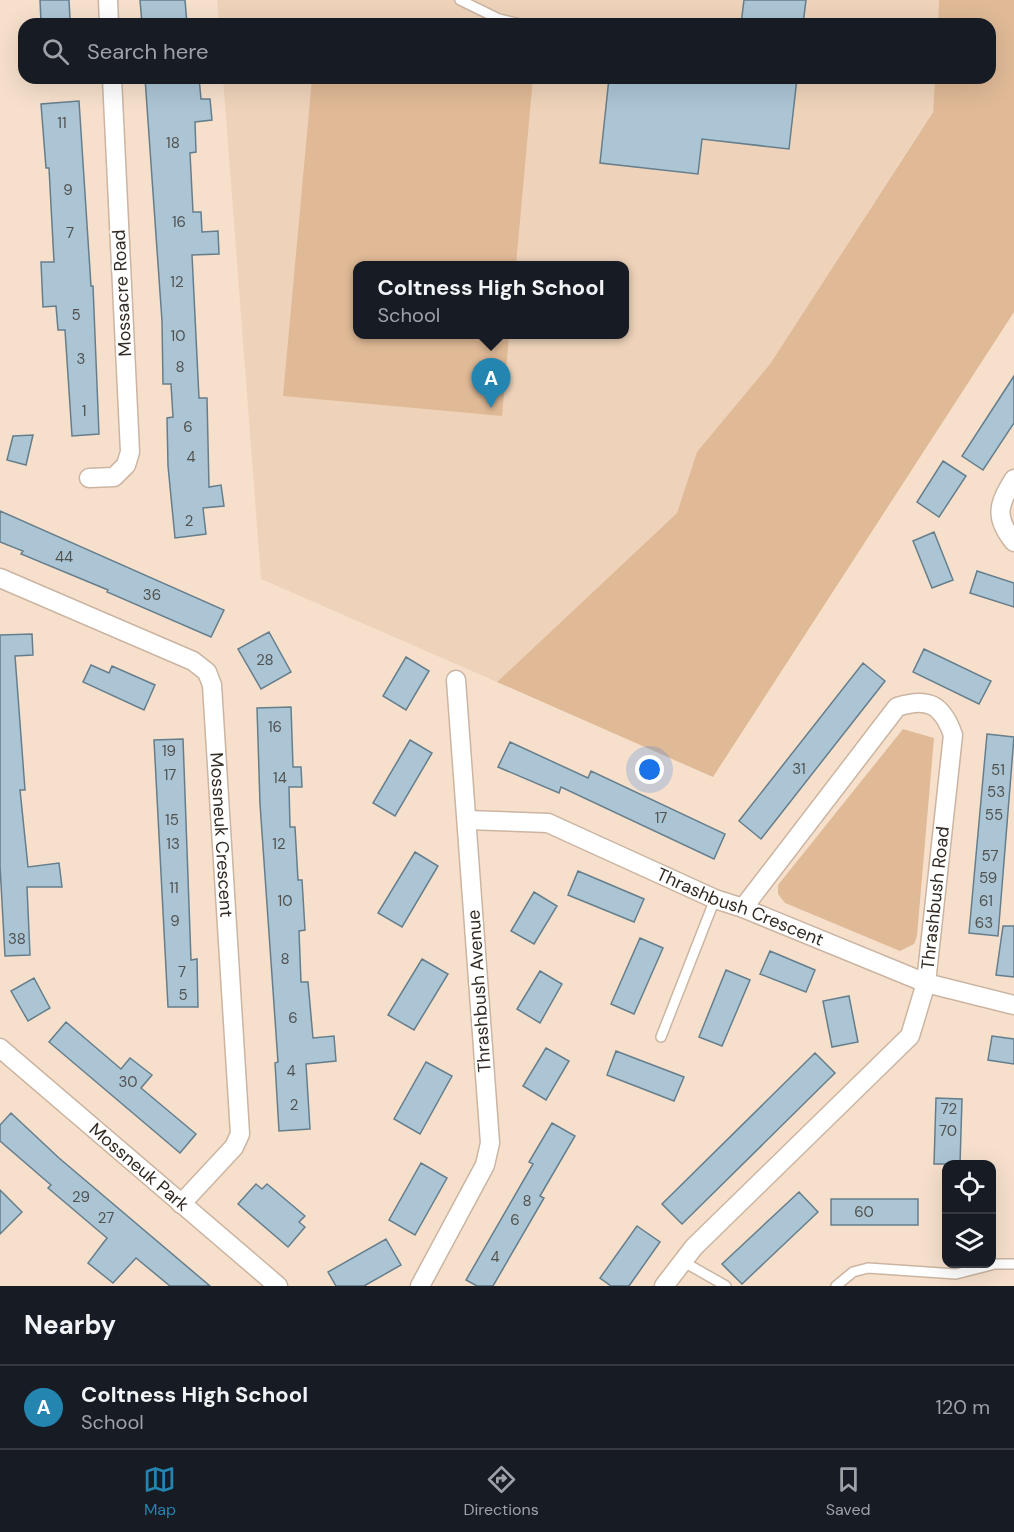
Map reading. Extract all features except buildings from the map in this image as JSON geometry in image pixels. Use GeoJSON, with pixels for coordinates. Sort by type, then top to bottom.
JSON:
{"type":"FeatureCollection","features":[{"type":"Feature","properties":{"kind":"street"},"geometry":{"type":"LineString","coordinates":[[108,0],[109,18]]}},
{"type":"Feature","properties":{"kind":"street","name":"Mossacre Road"},"geometry":{"type":"LineString","coordinates":[[89,478],[114,477],[126,465],[130,452],[112,84]]}},
{"type":"Feature","properties":{"kind":"street"},"geometry":{"type":"LineString","coordinates":[[1014,479],[1002,497],[999,514],[1004,530],[1014,543]]}},
{"type":"Feature","properties":{"kind":"street","name":"Mossneuk Crescent"},"geometry":{"type":"LineString","coordinates":[[0,578],[193,661],[207,672],[212,686],[240,1134],[234,1147],[181,1204]]}},
{"type":"Feature","properties":{"kind":"street","name":"Thrashbush Avenue"},"geometry":{"type":"LineString","coordinates":[[420,1286],[485,1165],[490,1143],[456,680]]}},
{"type":"Feature","properties":{"kind":"street","name":"Thrashbush Road"},"geometry":{"type":"LineString","coordinates":[[664,1286],[682,1261],[910,1036],[926,983],[953,735],[945,715],[930,704],[914,702],[897,708],[743,908]]}},
{"type":"Feature","properties":{"kind":"street","name":"Thrashbush Crescent"},"geometry":{"type":"LineString","coordinates":[[467,820],[548,823],[716,899],[926,983],[1014,1005]]}},
{"type":"Feature","properties":{"kind":"street","name":"Mossneuk Park"},"geometry":{"type":"LineString","coordinates":[[0,1048],[278,1286]]}},
{"type":"Feature","properties":{"kind":"lane"},"geometry":{"type":"LineString","coordinates":[[460,0],[497,18]]}},
{"type":"Feature","properties":{"kind":"lane"},"geometry":{"type":"LineString","coordinates":[[661,1037],[716,899]]}},
{"type":"Feature","properties":{"kind":"lane"},"geometry":{"type":"LineString","coordinates":[[682,1261],[726,1286]]}},
{"type":"Feature","properties":{"kind":"lane"},"geometry":{"type":"LineString","coordinates":[[836,1286],[852,1272],[868,1268],[956,1274],[995,1264],[1014,1264]]}},
{"type":"Feature","properties":{"kind":"shaded area"},"geometry":{"type":"Polygon","coordinates":[[[217,0],[939,0],[938,18],[218,18],[217,0]]]}},
{"type":"Feature","properties":{"kind":"shaded area"},"geometry":{"type":"Polygon","coordinates":[[[939,0],[1014,0],[1014,312],[713,777],[497,682],[677,513],[697,452],[770,364],[933,112],[935,84],[996,84],[996,18],[938,18],[939,0]]]}},
{"type":"Feature","properties":{"kind":"shaded area"},"geometry":{"type":"Polygon","coordinates":[[[223,84],[935,84],[933,111],[770,364],[698,452],[677,513],[497,682],[261,579],[223,84]]]}},
{"type":"Feature","properties":{"kind":"shaded area"},"geometry":{"type":"Polygon","coordinates":[[[311,84],[532,84],[516,261],[353,261],[353,339],[509,339],[502,416],[283,396],[311,84]]]}},
{"type":"Feature","properties":{"kind":"shaded area"},"geometry":{"type":"Polygon","coordinates":[[[903,729],[934,738],[917,936],[914,944],[900,951],[785,903],[778,894],[778,885],[903,729]]]}},
{"type":"Feature","properties":{"kind":"place","name":"Coltness High School"},"geometry":{"type":"Point","coordinates":[491,408]}}]}
